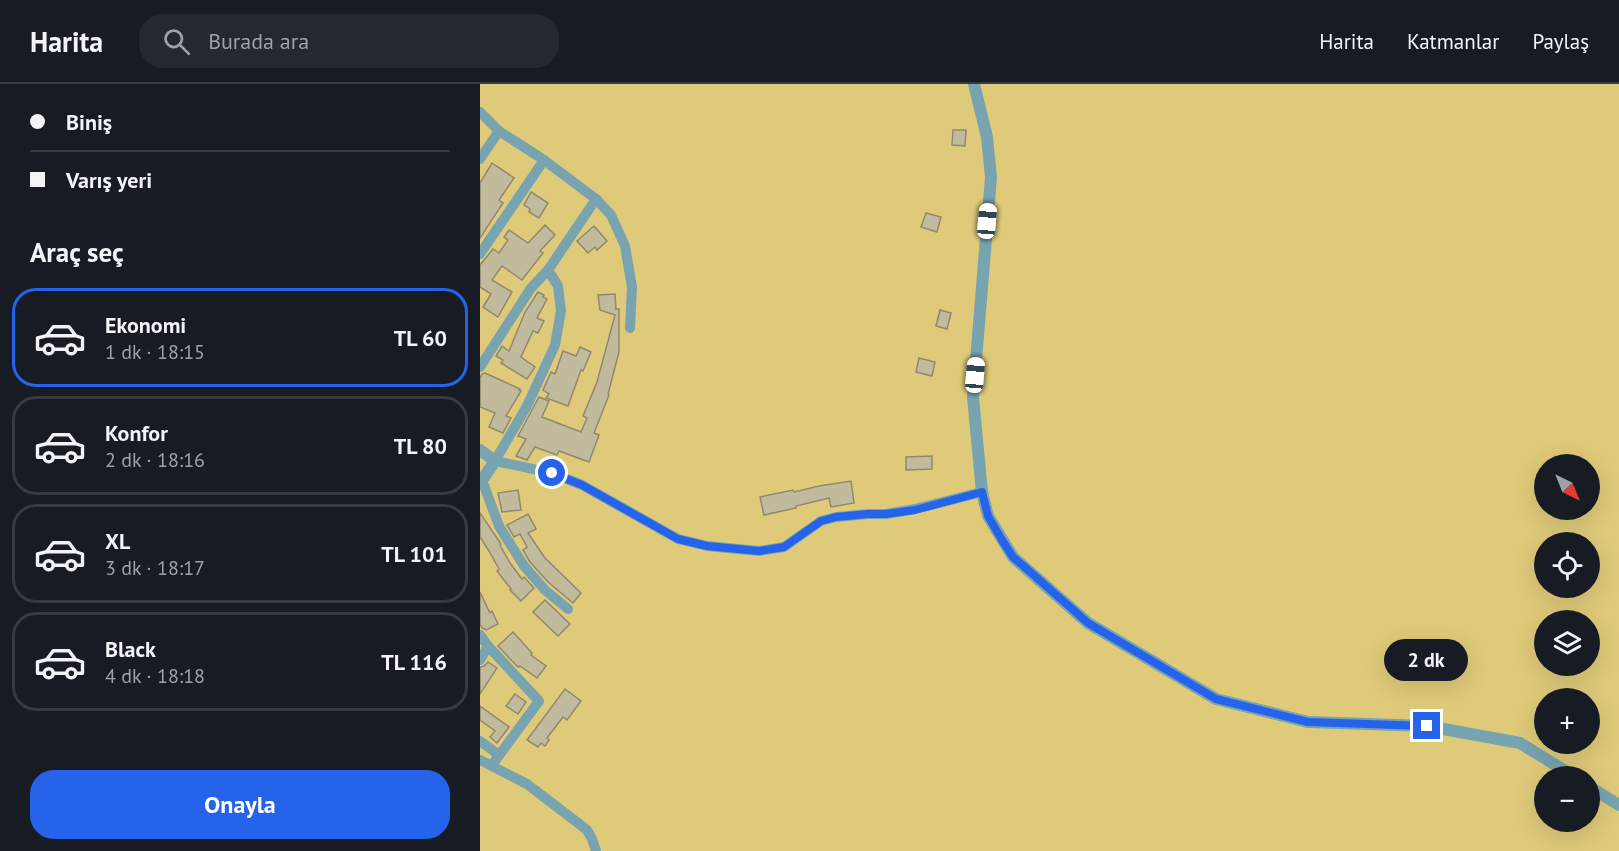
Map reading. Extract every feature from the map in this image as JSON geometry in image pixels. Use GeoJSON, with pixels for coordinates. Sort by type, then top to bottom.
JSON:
{"type":"FeatureCollection","features":[{"type":"Feature","properties":{"kind":"street"},"geometry":{"type":"LineString","coordinates":[[974,84],[987,137],[991,177],[973,397],[982,492],[988,516],[1013,557],[1088,623],[1216,699],[1308,722],[1427,726],[1520,743],[1557,766]]}},
{"type":"Feature","properties":{"kind":"street"},"geometry":{"type":"LineString","coordinates":[[480,112],[499,131],[544,159],[596,199],[611,215],[625,246],[632,287],[630,328]]}},
{"type":"Feature","properties":{"kind":"street"},"geometry":{"type":"LineString","coordinates":[[480,159],[499,131]]}},
{"type":"Feature","properties":{"kind":"street"},"geometry":{"type":"LineString","coordinates":[[480,254],[544,159]]}},
{"type":"Feature","properties":{"kind":"street"},"geometry":{"type":"LineString","coordinates":[[480,367],[531,288],[548,270],[596,199]]}},
{"type":"Feature","properties":{"kind":"street"},"geometry":{"type":"LineString","coordinates":[[548,270],[558,286],[561,311],[555,345],[527,406],[481,482],[499,526],[525,566],[545,590],[568,609]]}},
{"type":"Feature","properties":{"kind":"street"},"geometry":{"type":"LineString","coordinates":[[480,450],[495,461],[552,473],[582,485],[678,539],[707,546],[759,551],[784,547],[821,521],[836,517],[915,510],[982,492]]}},
{"type":"Feature","properties":{"kind":"street"},"geometry":{"type":"LineString","coordinates":[[480,635],[539,701],[492,765]]}},
{"type":"Feature","properties":{"kind":"street"},"geometry":{"type":"LineString","coordinates":[[480,660],[488,646]]}},
{"type":"Feature","properties":{"kind":"street"},"geometry":{"type":"LineString","coordinates":[[480,741],[499,755]]}},
{"type":"Feature","properties":{"kind":"street"},"geometry":{"type":"LineString","coordinates":[[480,760],[527,784],[587,830],[596,851]]}},
{"type":"Feature","properties":{"kind":"street"},"geometry":{"type":"LineString","coordinates":[[1600,793],[1619,805]]}},
{"type":"Feature","properties":{"kind":"shaded area"},"geometry":{"type":"Polygon","coordinates":[[[480,84],[1619,84],[1619,851],[480,851],[480,84]]]}},
{"type":"Feature","properties":{"kind":"building"},"geometry":{"type":"Polygon","coordinates":[[[953,130],[966,130],[965,146],[952,145],[953,130]]]}},
{"type":"Feature","properties":{"kind":"building"},"geometry":{"type":"Polygon","coordinates":[[[492,163],[514,178],[499,200],[503,203],[480,238],[480,183],[492,163]]]}},
{"type":"Feature","properties":{"kind":"building"},"geometry":{"type":"Polygon","coordinates":[[[531,192],[548,203],[539,218],[529,212],[530,209],[524,205],[531,192]]]}},
{"type":"Feature","properties":{"kind":"building"},"geometry":{"type":"Polygon","coordinates":[[[926,213],[941,217],[937,232],[921,227],[926,213]]]}},
{"type":"Feature","properties":{"kind":"building"},"geometry":{"type":"Polygon","coordinates":[[[545,225],[555,235],[540,251],[543,253],[522,280],[502,266],[492,280],[512,292],[498,317],[483,307],[491,294],[480,287],[480,265],[493,249],[499,253],[508,240],[504,237],[509,230],[528,243],[545,225]]]}},
{"type":"Feature","properties":{"kind":"building"},"geometry":{"type":"Polygon","coordinates":[[[594,226],[607,241],[597,250],[595,247],[588,253],[577,241],[594,226]]]}},
{"type":"Feature","properties":{"kind":"building"},"geometry":{"type":"Polygon","coordinates":[[[538,292],[547,299],[537,318],[544,321],[538,333],[533,331],[521,357],[535,367],[527,379],[501,363],[503,360],[496,356],[502,346],[509,351],[525,312],[538,292]]]}},
{"type":"Feature","properties":{"kind":"building"},"geometry":{"type":"Polygon","coordinates":[[[615,294],[616,310],[619,309],[619,352],[609,395],[594,433],[599,435],[589,462],[559,451],[557,455],[535,447],[527,460],[516,456],[526,439],[518,436],[539,397],[549,401],[542,417],[581,432],[587,418],[583,416],[597,382],[615,315],[600,310],[598,295],[615,294]]]}},
{"type":"Feature","properties":{"kind":"building"},"geometry":{"type":"Polygon","coordinates":[[[940,310],[951,313],[947,329],[936,326],[940,310]]]}},
{"type":"Feature","properties":{"kind":"building"},"geometry":{"type":"Polygon","coordinates":[[[580,347],[591,352],[583,371],[581,370],[568,406],[546,398],[549,394],[543,390],[551,372],[555,374],[563,351],[576,356],[580,347]]]}},
{"type":"Feature","properties":{"kind":"building"},"geometry":{"type":"Polygon","coordinates":[[[919,358],[935,362],[932,376],[916,372],[919,358]]]}},
{"type":"Feature","properties":{"kind":"building"},"geometry":{"type":"Polygon","coordinates":[[[485,373],[521,391],[506,416],[511,418],[503,433],[489,427],[495,413],[480,407],[480,378],[485,373]]]}},
{"type":"Feature","properties":{"kind":"building"},"geometry":{"type":"Polygon","coordinates":[[[932,456],[932,469],[906,470],[906,457],[932,456]]]}},
{"type":"Feature","properties":{"kind":"building"},"geometry":{"type":"Polygon","coordinates":[[[851,481],[854,503],[831,507],[829,498],[764,515],[760,497],[851,481]]]}},
{"type":"Feature","properties":{"kind":"building"},"geometry":{"type":"Polygon","coordinates":[[[518,490],[521,510],[502,512],[498,493],[518,490]]]}},
{"type":"Feature","properties":{"kind":"building"},"geometry":{"type":"Polygon","coordinates":[[[480,513],[501,544],[510,563],[522,579],[524,577],[534,588],[521,601],[497,571],[499,569],[480,537],[480,513]]]}},
{"type":"Feature","properties":{"kind":"building"},"geometry":{"type":"Polygon","coordinates":[[[528,514],[536,529],[528,533],[545,558],[581,593],[573,603],[548,582],[530,562],[523,550],[527,547],[520,534],[514,537],[507,525],[528,514]]]}},
{"type":"Feature","properties":{"kind":"building"},"geometry":{"type":"Polygon","coordinates":[[[480,592],[498,624],[486,630],[480,624],[480,592]]]}},
{"type":"Feature","properties":{"kind":"building"},"geometry":{"type":"Polygon","coordinates":[[[545,600],[570,624],[558,636],[533,612],[545,600]]]}},
{"type":"Feature","properties":{"kind":"building"},"geometry":{"type":"Polygon","coordinates":[[[513,632],[532,653],[531,655],[546,666],[537,678],[520,666],[518,667],[498,646],[513,632]]]}},
{"type":"Feature","properties":{"kind":"building"},"geometry":{"type":"Polygon","coordinates":[[[488,662],[497,668],[480,694],[480,667],[488,662]]]}},
{"type":"Feature","properties":{"kind":"building"},"geometry":{"type":"Polygon","coordinates":[[[565,689],[581,701],[567,720],[563,717],[547,738],[549,740],[545,746],[541,743],[538,747],[527,740],[565,689]]]}},
{"type":"Feature","properties":{"kind":"building"},"geometry":{"type":"Polygon","coordinates":[[[515,694],[526,702],[518,714],[506,706],[515,694]]]}},
{"type":"Feature","properties":{"kind":"building"},"geometry":{"type":"Polygon","coordinates":[[[480,706],[509,727],[497,743],[490,737],[495,731],[480,720],[480,706]]]}},
{"type":"Feature","properties":{"kind":"route"},"geometry":{"type":"LineString","coordinates":[[552,473],[582,485],[678,539],[707,546],[759,551],[784,547],[821,521],[836,517],[915,510],[982,492],[988,516],[1013,557],[1088,623],[1216,699],[1308,722],[1427,726]]}}]}
